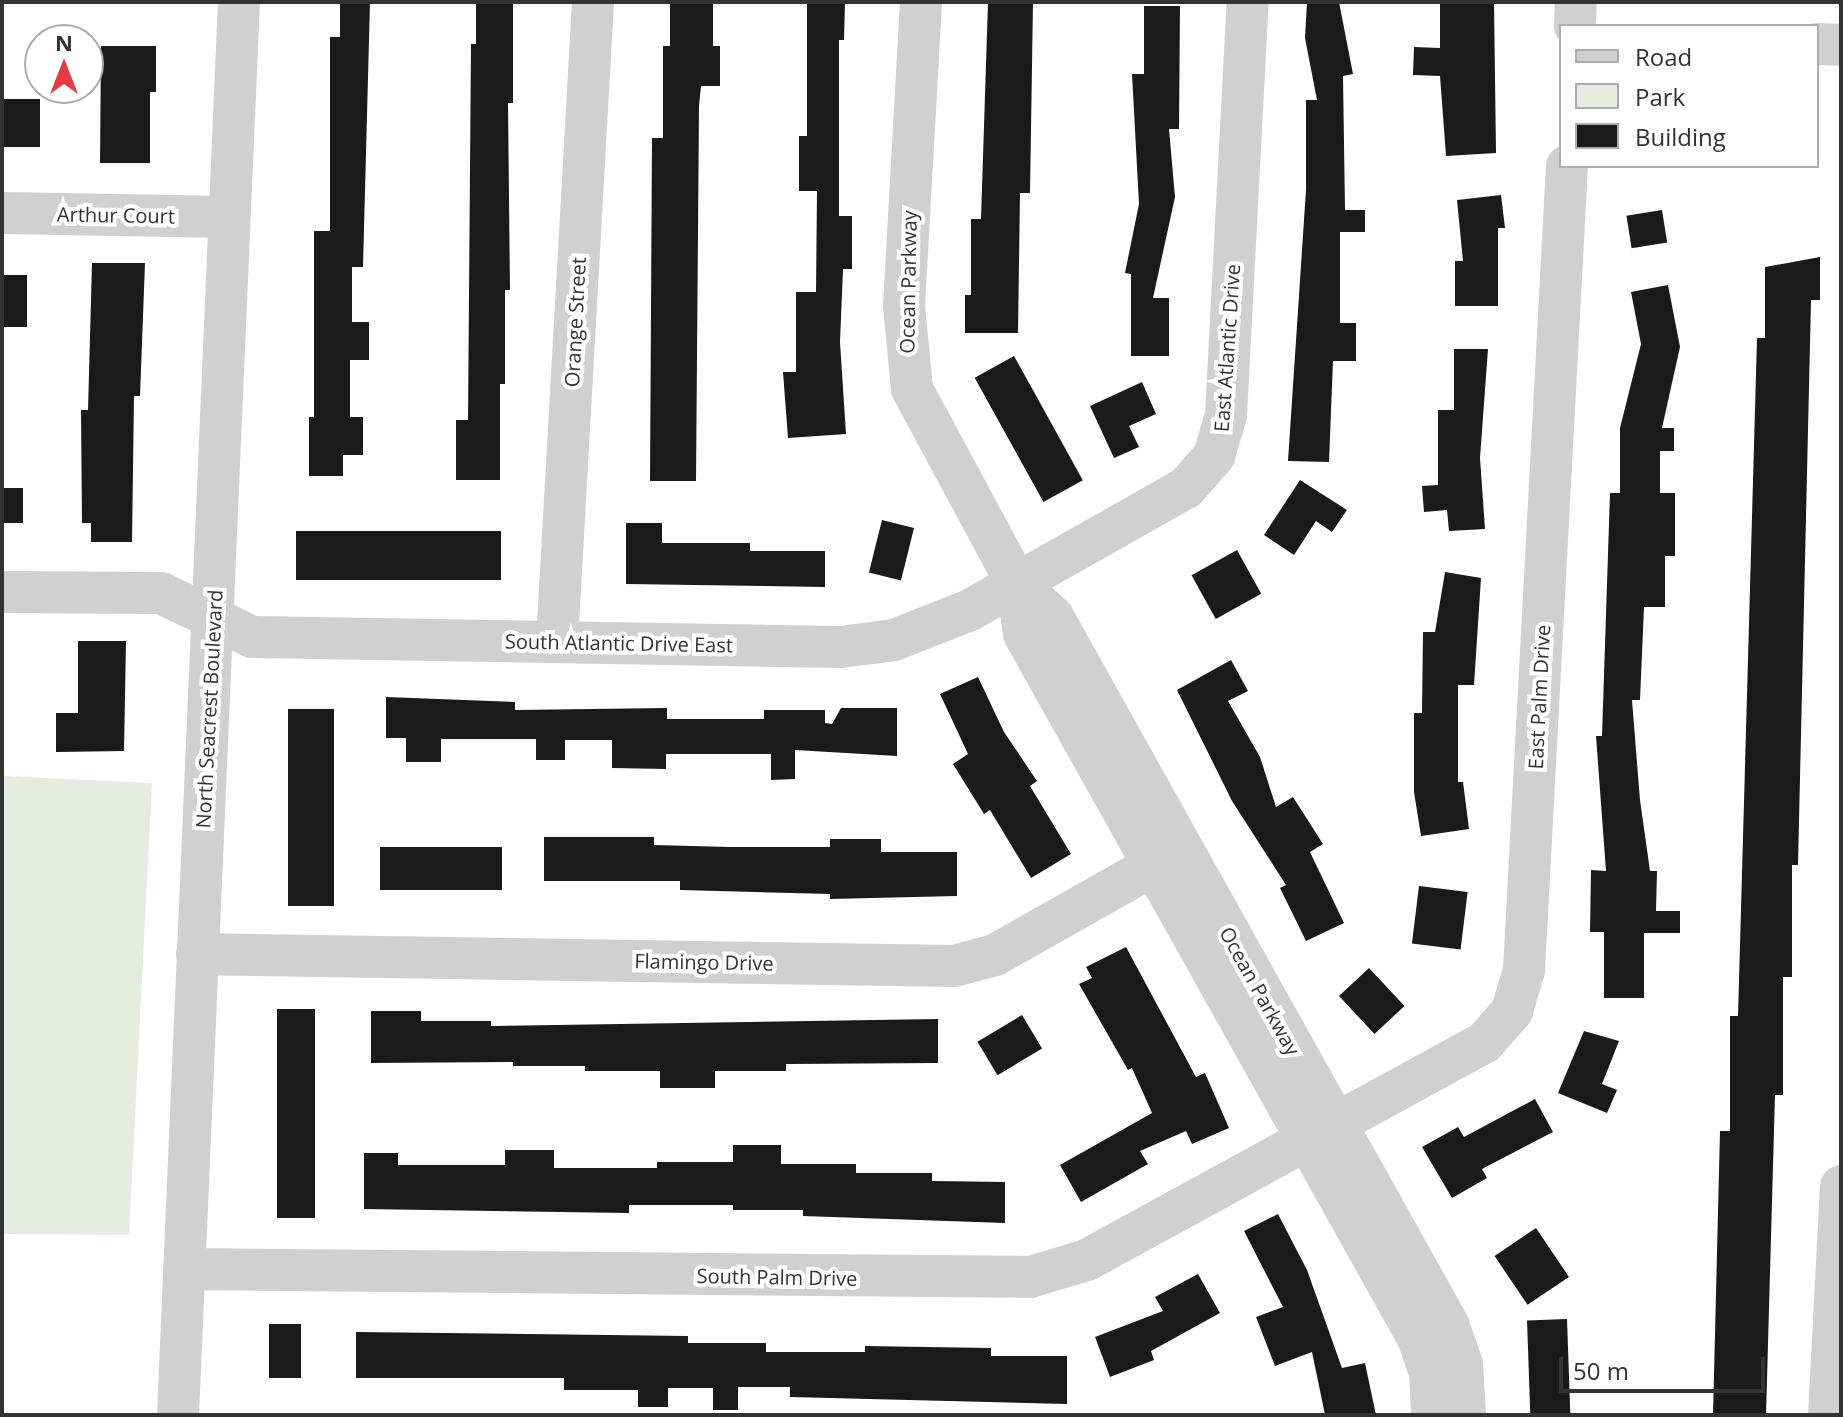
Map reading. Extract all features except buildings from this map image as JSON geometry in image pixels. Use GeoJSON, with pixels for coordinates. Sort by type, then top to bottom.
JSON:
{"type":"FeatureCollection","features":[{"type":"Feature","properties":{"kind":"street","name":"North Seacrest Boulevard"},"geometry":{"type":"LineString","coordinates":[[178,1415],[239,2]]}},
{"type":"Feature","properties":{"kind":"street","name":"Orange Street"},"geometry":{"type":"LineString","coordinates":[[557,642],[593,2]]}},
{"type":"Feature","properties":{"kind":"street","name":"Ocean Parkway"},"geometry":{"type":"LineString","coordinates":[[921,2],[906,361],[925,416],[1017,584],[1024,634],[1167,857],[1320,1133],[1418,1338],[1430,1372],[1432,1415]]}},
{"type":"Feature","properties":{"kind":"street","name":"East Atlantic Drive"},"geometry":{"type":"LineString","coordinates":[[1017,584],[1186,488],[1219,446],[1226,415],[1248,2]]}},
{"type":"Feature","properties":{"kind":"street"},"geometry":{"type":"LineString","coordinates":[[1575,24],[1576,2]]}},
{"type":"Feature","properties":{"kind":"street"},"geometry":{"type":"LineString","coordinates":[[1819,44],[1841,45]]}},
{"type":"Feature","properties":{"kind":"street","name":"East Palm Drive"},"geometry":{"type":"LineString","coordinates":[[1320,1133],[1484,1043],[1512,1011],[1521,991],[1567,168]]}},
{"type":"Feature","properties":{"kind":"street","name":"Arthur Court"},"geometry":{"type":"LineString","coordinates":[[2,213],[229,217]]}},
{"type":"Feature","properties":{"kind":"street","name":"South Atlantic Drive East"},"geometry":{"type":"LineString","coordinates":[[2,592],[161,593],[252,637],[869,645],[923,632],[1017,584]]}},
{"type":"Feature","properties":{"kind":"street","name":"Flamingo Drive"},"geometry":{"type":"LineString","coordinates":[[197,954],[954,966],[995,955],[1167,857]]}},
{"type":"Feature","properties":{"kind":"street","name":"Ocean Parkway"},"geometry":{"type":"LineString","coordinates":[[1320,1133],[1448,1324],[1462,1364],[1465,1415]]}},
{"type":"Feature","properties":{"kind":"street","name":"South Palm Drive"},"geometry":{"type":"LineString","coordinates":[[184,1269],[1030,1277],[1087,1260],[1320,1133]]}},
{"type":"Feature","properties":{"kind":"street"},"geometry":{"type":"LineString","coordinates":[[1829,1415],[1841,1186]]}},
{"type":"Feature","properties":{"kind":"green space"},"geometry":{"type":"Polygon","coordinates":[[[2,776],[152,783],[129,1235],[2,1234],[2,776]]]}}]}
